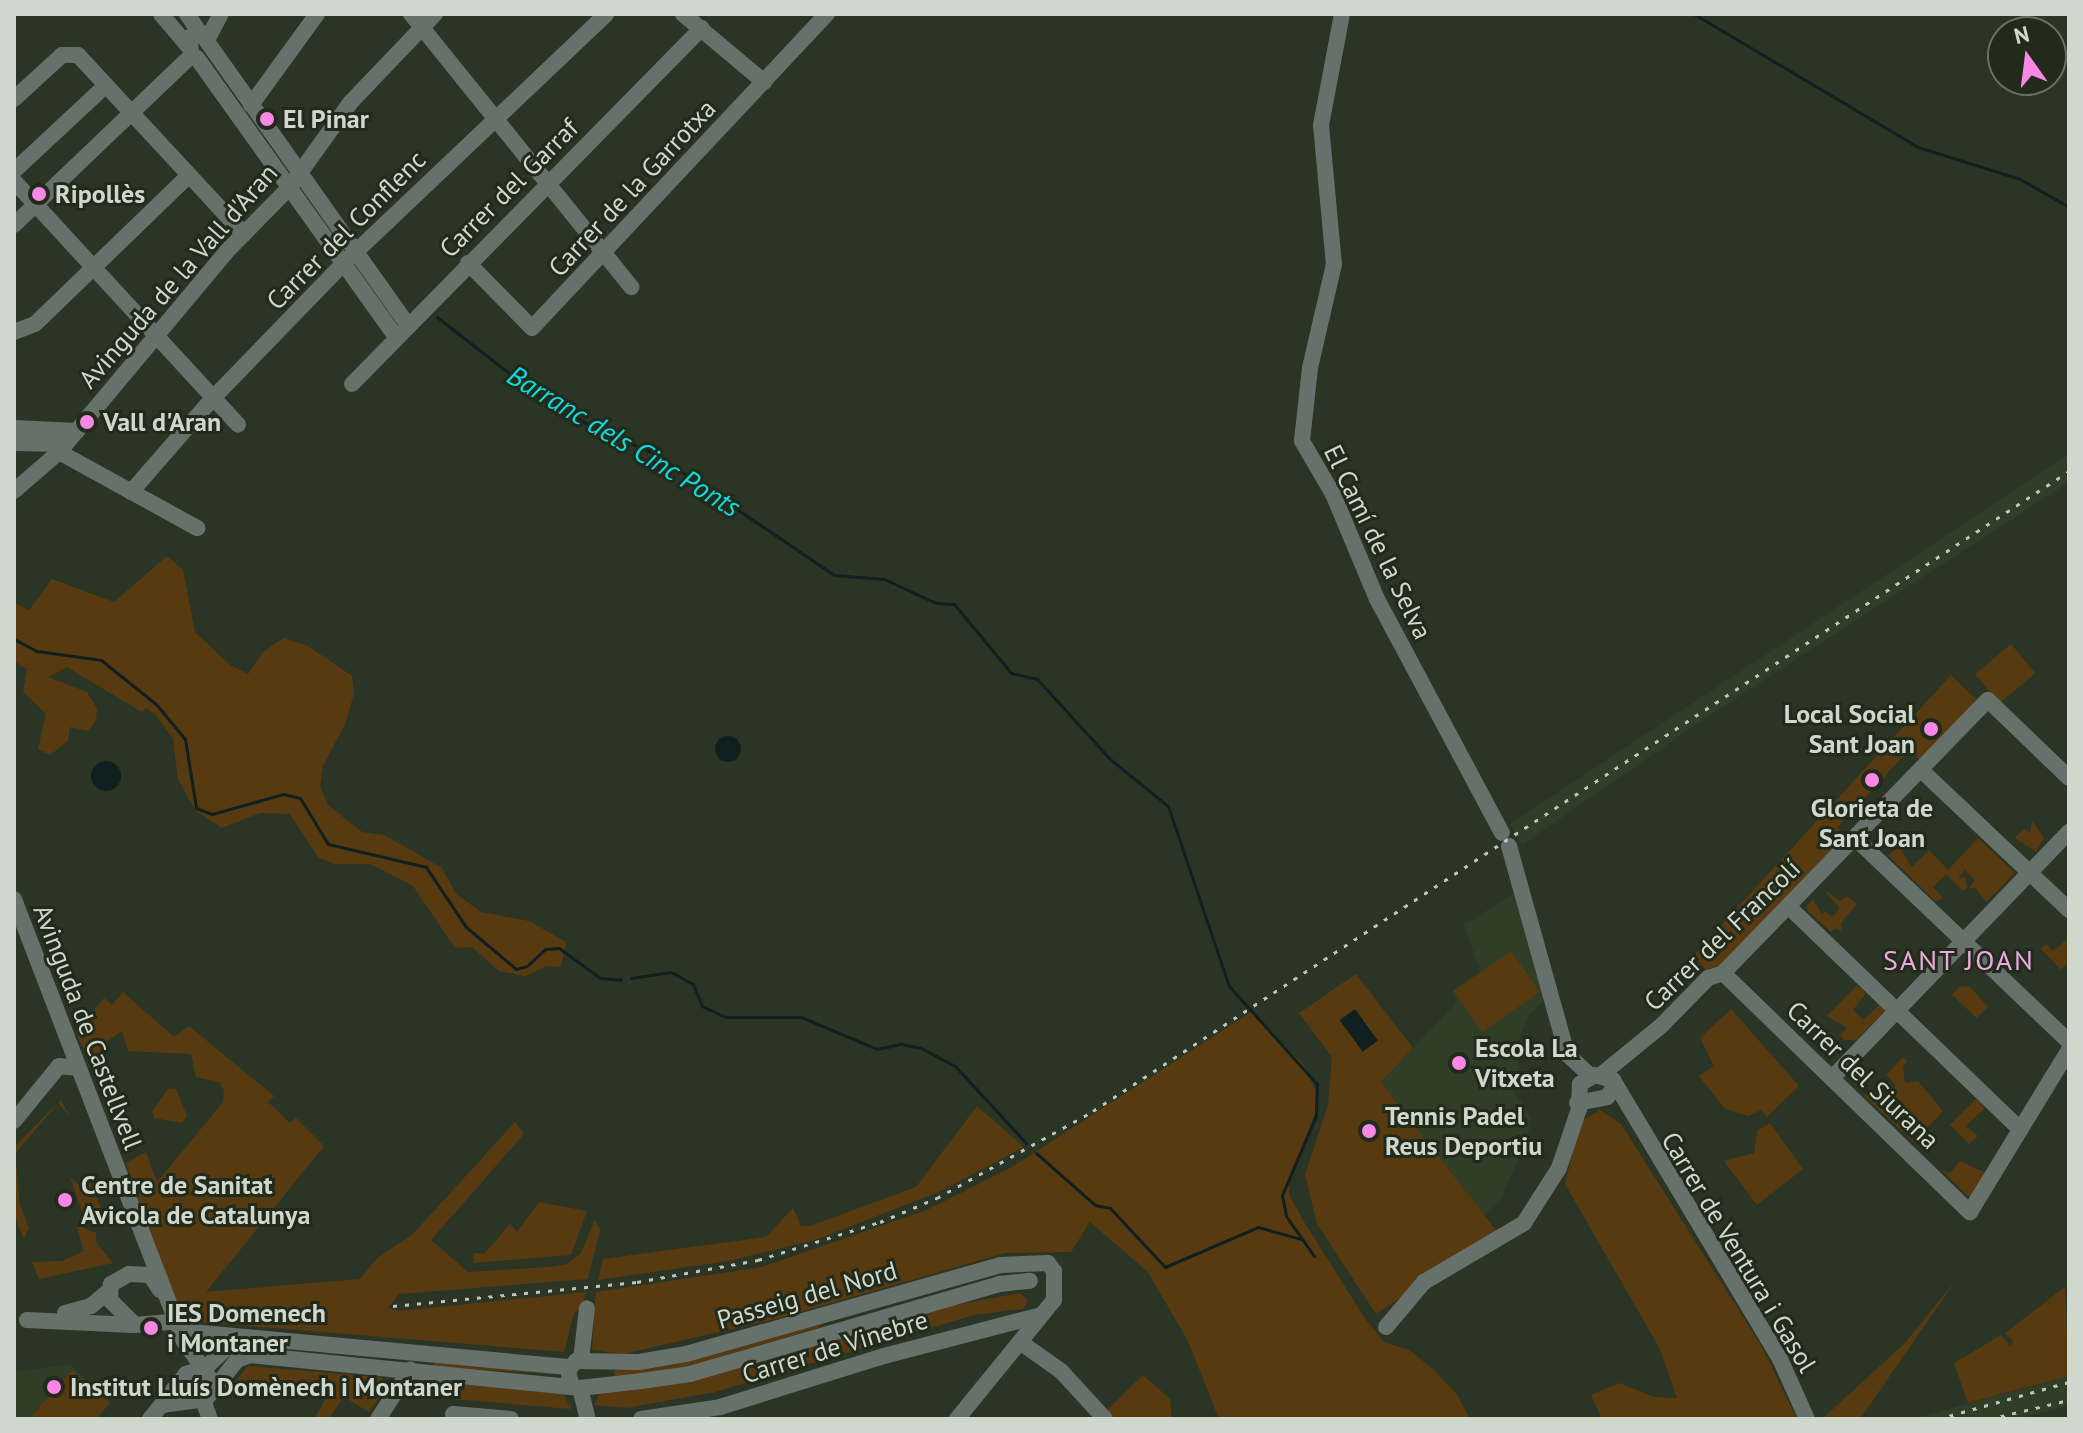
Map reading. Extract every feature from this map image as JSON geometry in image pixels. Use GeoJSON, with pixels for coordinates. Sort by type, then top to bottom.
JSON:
{"type":"FeatureCollection","features":[{"type":"Feature","properties":{"kind":"street"},"geometry":{"type":"LineString","coordinates":[[161,14],[203,39],[356,252],[402,330]]}},
{"type":"Feature","properties":{"kind":"street"},"geometry":{"type":"LineString","coordinates":[[187,14],[289,188],[343,264],[402,330]]}},
{"type":"Feature","properties":{"kind":"street"},"geometry":{"type":"LineString","coordinates":[[251,105],[317,14]]}},
{"type":"Feature","properties":{"kind":"street"},"geometry":{"type":"LineString","coordinates":[[411,14],[430,20],[498,116],[631,287]]}},
{"type":"Feature","properties":{"kind":"street","name":"Carrer del Conflenc"},"geometry":{"type":"LineString","coordinates":[[131,492],[214,397],[343,264],[606,14]]}},
{"type":"Feature","properties":{"kind":"street"},"geometry":{"type":"LineString","coordinates":[[683,14],[764,82]]}},
{"type":"Feature","properties":{"kind":"street","name":"Carrer de la Garrotxa"},"geometry":{"type":"LineString","coordinates":[[468,263],[532,328],[605,255],[827,14]]}},
{"type":"Feature","properties":{"kind":"street","name":"El Camí de la Selva"},"geometry":{"type":"LineString","coordinates":[[1342,14],[1321,125],[1334,264],[1310,368],[1302,441],[1333,494],[1377,599],[1506,840],[1567,1054]]}},
{"type":"Feature","properties":{"kind":"street","name":"Avinguda de la Vall d'Aran"},"geometry":{"type":"LineString","coordinates":[[14,491],[67,442],[244,234],[289,188],[350,103],[430,20]]}},
{"type":"Feature","properties":{"kind":"street","name":"Carrer del Garraf"},"geometry":{"type":"LineString","coordinates":[[352,384],[702,28]]}},
{"type":"Feature","properties":{"kind":"street"},"geometry":{"type":"LineString","coordinates":[[14,225],[133,116],[203,39]]}},
{"type":"Feature","properties":{"kind":"street"},"geometry":{"type":"LineString","coordinates":[[14,99],[62,55],[78,55],[244,234]]}},
{"type":"Feature","properties":{"kind":"street"},"geometry":{"type":"LineString","coordinates":[[14,171],[105,86]]}},
{"type":"Feature","properties":{"kind":"street"},"geometry":{"type":"LineString","coordinates":[[14,332],[35,324],[188,176]]}},
{"type":"Feature","properties":{"kind":"street"},"geometry":{"type":"LineString","coordinates":[[14,181],[158,334],[238,425]]}},
{"type":"Feature","properties":{"kind":"street"},"geometry":{"type":"LineString","coordinates":[[14,428],[67,442],[131,492],[197,528]]}},
{"type":"Feature","properties":{"kind":"street"},"geometry":{"type":"LineString","coordinates":[[14,443],[67,442]]}},
{"type":"Feature","properties":{"kind":"street","name":"Carrer del Francolí"},"geometry":{"type":"LineString","coordinates":[[1590,1093],[1708,978],[1723,973],[1988,700],[2069,778]]}},
{"type":"Feature","properties":{"kind":"street"},"geometry":{"type":"LineString","coordinates":[[1921,770],[2069,910]]}},
{"type":"Feature","properties":{"kind":"street"},"geometry":{"type":"LineString","coordinates":[[1832,1078],[2069,832]]}},
{"type":"Feature","properties":{"kind":"street"},"geometry":{"type":"LineString","coordinates":[[1855,838],[2069,1042]]}},
{"type":"Feature","properties":{"kind":"street","name":"Avinguda de Castellvell"},"geometry":{"type":"LineString","coordinates":[[14,899],[195,1372]]}},
{"type":"Feature","properties":{"kind":"street"},"geometry":{"type":"LineString","coordinates":[[1788,906],[2020,1129],[2069,1050]]}},
{"type":"Feature","properties":{"kind":"street","name":"Carrer del Siurana"},"geometry":{"type":"LineString","coordinates":[[1723,973],[1970,1212],[2020,1129]]}},
{"type":"Feature","properties":{"kind":"street","name":"Carrer de Ventura i Gasol"},"geometry":{"type":"LineString","coordinates":[[1567,1054],[1590,1093],[1627,1111],[1780,1359],[1807,1419]]}},
{"type":"Feature","properties":{"kind":"street"},"geometry":{"type":"LineString","coordinates":[[14,1121],[59,1066],[77,1068]]}},
{"type":"Feature","properties":{"kind":"street"},"geometry":{"type":"LineString","coordinates":[[1386,1327],[1424,1282],[1524,1223],[1559,1168],[1590,1093]]}},
{"type":"Feature","properties":{"kind":"street","name":"Avinguda de Castellvell"},"geometry":{"type":"LineString","coordinates":[[116,1172],[150,1275],[176,1325]]}},
{"type":"Feature","properties":{"kind":"street"},"geometry":{"type":"LineString","coordinates":[[129,1274],[141,1252]]}},
{"type":"Feature","properties":{"kind":"street"},"geometry":{"type":"LineString","coordinates":[[957,1419],[1054,1300],[1052,1266],[1035,1263],[1030,1281]]}},
{"type":"Feature","properties":{"kind":"street","name":"Passeig del Nord"},"geometry":{"type":"LineString","coordinates":[[135,1325],[176,1325],[253,1338],[581,1364],[686,1354],[1000,1265],[1035,1263]]}},
{"type":"Feature","properties":{"kind":"street"},"geometry":{"type":"LineString","coordinates":[[21,1320],[91,1306],[109,1291],[111,1284],[129,1274],[150,1275]]}},
{"type":"Feature","properties":{"kind":"street","name":"Passeig del Nord"},"geometry":{"type":"LineString","coordinates":[[197,1399],[215,1386],[237,1360],[250,1355],[581,1385],[690,1374],[999,1284],[1030,1281],[1044,1287],[1053,1280]]}},
{"type":"Feature","properties":{"kind":"street"},"geometry":{"type":"LineString","coordinates":[[109,1291],[115,1309],[135,1325]]}},
{"type":"Feature","properties":{"kind":"street"},"geometry":{"type":"LineString","coordinates":[[587,1308],[581,1385],[588,1419]]}},
{"type":"Feature","properties":{"kind":"street","name":"Carrer de Vinebre"},"geometry":{"type":"LineString","coordinates":[[641,1419],[720,1407],[884,1356],[1041,1315]]}},
{"type":"Feature","properties":{"kind":"street"},"geometry":{"type":"LineString","coordinates":[[21,1320],[135,1325]]}},
{"type":"Feature","properties":{"kind":"street"},"geometry":{"type":"LineString","coordinates":[[150,1419],[195,1372],[229,1346],[253,1338]]}},
{"type":"Feature","properties":{"kind":"street"},"geometry":{"type":"LineString","coordinates":[[1020,1342],[1061,1371],[1105,1419]]}},
{"type":"Feature","properties":{"kind":"street"},"geometry":{"type":"LineString","coordinates":[[581,1364],[581,1385]]}},
{"type":"Feature","properties":{"kind":"street"},"geometry":{"type":"LineString","coordinates":[[378,1419],[410,1370]]}},
{"type":"Feature","properties":{"kind":"street"},"geometry":{"type":"LineString","coordinates":[[195,1372],[215,1386]]}},
{"type":"Feature","properties":{"kind":"street"},"geometry":{"type":"LineString","coordinates":[[195,1372],[197,1399],[210,1419]]}},
{"type":"Feature","properties":{"kind":"street"},"geometry":{"type":"LineString","coordinates":[[162,1405],[197,1399]]}},
{"type":"Feature","properties":{"kind":"street"},"geometry":{"type":"LineString","coordinates":[[453,1414],[511,1419]]}},
{"type":"Feature","properties":{"kind":"shaded area"},"geometry":{"type":"Polygon","coordinates":[[[2069,454],[2069,482],[1704,719],[1522,845],[1510,824],[2069,454]]]}},
{"type":"Feature","properties":{"kind":"shaded area"},"geometry":{"type":"Polygon","coordinates":[[[167,556],[183,570],[195,632],[230,665],[248,674],[264,651],[284,638],[308,646],[352,676],[354,693],[346,722],[323,766],[320,786],[328,805],[362,832],[384,835],[442,868],[456,894],[481,912],[529,921],[566,942],[561,967],[547,966],[525,976],[499,971],[472,947],[455,948],[413,886],[371,864],[334,864],[318,857],[290,814],[260,813],[222,828],[196,811],[178,779],[173,739],[156,715],[146,708],[142,712],[67,667],[48,677],[87,692],[97,709],[96,720],[88,731],[70,727],[68,741],[50,755],[38,749],[46,714],[23,692],[27,669],[14,661],[14,603],[29,610],[52,579],[114,602],[167,556]]]}},
{"type":"Feature","properties":{"kind":"shaded area"},"geometry":{"type":"Polygon","coordinates":[[[2011,644],[2035,673],[1999,703],[1975,674],[2011,644]]]}},
{"type":"Feature","properties":{"kind":"shaded area"},"geometry":{"type":"Polygon","coordinates":[[[1951,675],[1978,701],[1921,760],[1907,752],[1837,828],[1845,836],[1721,965],[1706,970],[1693,956],[1951,675]]]}},
{"type":"Feature","properties":{"kind":"shaded area"},"geometry":{"type":"Polygon","coordinates":[[[728,736],[737,740],[741,749],[737,758],[728,762],[719,758],[715,749],[719,740],[728,736]]]}},
{"type":"Feature","properties":{"kind":"shaded area"},"geometry":{"type":"Polygon","coordinates":[[[106,761],[112,762],[120,770],[120,782],[112,790],[106,791],[100,790],[92,782],[91,776],[92,770],[100,762],[106,761]]]}},
{"type":"Feature","properties":{"kind":"shaded area"},"geometry":{"type":"Polygon","coordinates":[[[2032,821],[2044,838],[2036,852],[2015,838],[2024,829],[2030,833],[2032,821]]]}},
{"type":"Feature","properties":{"kind":"shaded area"},"geometry":{"type":"Polygon","coordinates":[[[1978,838],[2015,873],[1986,902],[1975,887],[1969,889],[1975,880],[1965,870],[1958,878],[1965,877],[1967,888],[1963,891],[1946,874],[1933,887],[1943,898],[1936,902],[1888,855],[1906,843],[1902,852],[1912,867],[1929,850],[1948,870],[1978,838]]]}},
{"type":"Feature","properties":{"kind":"shaded area","name":"Escola La Vitxeta"},"geometry":{"type":"Polygon","coordinates":[[[1521,889],[1551,993],[1527,1018],[1517,1046],[1519,1077],[1510,1085],[1532,1118],[1526,1142],[1500,1200],[1483,1216],[1381,1082],[1457,1002],[1452,991],[1480,971],[1464,925],[1521,889]]]}},
{"type":"Feature","properties":{"kind":"shaded area"},"geometry":{"type":"Polygon","coordinates":[[[1823,889],[1840,901],[1847,896],[1857,904],[1841,923],[1842,932],[1835,928],[1831,932],[1805,908],[1813,899],[1822,915],[1825,911],[1832,917],[1840,908],[1823,889]]]}},
{"type":"Feature","properties":{"kind":"shaded area"},"geometry":{"type":"Polygon","coordinates":[[[2069,938],[2069,961],[2061,970],[2041,949],[2046,944],[2053,951],[2069,938]]]}},
{"type":"Feature","properties":{"kind":"shaded area"},"geometry":{"type":"Polygon","coordinates":[[[1511,951],[1540,992],[1482,1032],[1454,991],[1511,951]]]}},
{"type":"Feature","properties":{"kind":"shaded area","name":"Tennis Padel Reus Deportiu"},"geometry":{"type":"Polygon","coordinates":[[[1356,974],[1413,1048],[1381,1082],[1498,1233],[1376,1314],[1317,1224],[1305,1175],[1328,1105],[1332,1057],[1299,1013],[1356,974]]]}},
{"type":"Feature","properties":{"kind":"shaded area"},"geometry":{"type":"Polygon","coordinates":[[[1857,985],[1866,993],[1853,1010],[1863,1020],[1879,1005],[1885,1011],[1856,1040],[1844,1040],[1840,1035],[1847,1028],[1827,1016],[1857,985]]]}},
{"type":"Feature","properties":{"kind":"shaded area"},"geometry":{"type":"Polygon","coordinates":[[[1960,986],[1970,987],[1988,1007],[1977,1018],[1952,995],[1960,986]]]}},
{"type":"Feature","properties":{"kind":"shaded area"},"geometry":{"type":"Polygon","coordinates":[[[123,992],[174,1037],[189,1026],[274,1096],[268,1102],[290,1123],[296,1118],[324,1146],[206,1292],[360,1279],[377,1258],[412,1235],[515,1122],[524,1134],[431,1240],[468,1272],[549,1267],[567,1264],[581,1253],[595,1220],[600,1230],[588,1279],[399,1294],[388,1308],[399,1311],[586,1292],[582,1308],[574,1313],[564,1352],[187,1321],[179,1315],[126,1163],[146,1152],[157,1182],[223,1102],[224,1090],[219,1082],[196,1077],[191,1054],[128,1051],[122,1031],[101,1046],[100,1063],[91,1067],[76,1032],[104,998],[112,1005],[123,992]]]}},
{"type":"Feature","properties":{"kind":"shaded area"},"geometry":{"type":"Polygon","coordinates":[[[1355,1009],[1378,1041],[1363,1052],[1340,1020],[1355,1009]]]}},
{"type":"Feature","properties":{"kind":"shaded area"},"geometry":{"type":"Polygon","coordinates":[[[1731,1009],[1799,1086],[1767,1117],[1761,1110],[1748,1116],[1725,1109],[1699,1076],[1714,1066],[1700,1038],[1731,1009]]]}},
{"type":"Feature","properties":{"kind":"shaded area"},"geometry":{"type":"Polygon","coordinates":[[[1251,1012],[1303,1064],[1317,1093],[1317,1108],[1289,1179],[1289,1195],[1366,1320],[1384,1342],[1409,1350],[1433,1369],[1456,1393],[1470,1419],[1219,1419],[1188,1341],[1148,1272],[1090,1222],[1071,1252],[1005,1253],[776,1319],[623,1354],[592,1350],[596,1292],[762,1267],[927,1210],[1012,1167],[1251,1012]]]}},
{"type":"Feature","properties":{"kind":"shaded area"},"geometry":{"type":"Polygon","coordinates":[[[1903,1057],[1908,1062],[1903,1066],[1905,1083],[1918,1081],[1943,1111],[1914,1142],[1864,1096],[1871,1091],[1882,1101],[1896,1085],[1886,1075],[1903,1057]]]}},
{"type":"Feature","properties":{"kind":"shaded area"},"geometry":{"type":"Polygon","coordinates":[[[169,1088],[176,1089],[187,1116],[182,1123],[154,1118],[152,1111],[169,1088]]]}},
{"type":"Feature","properties":{"kind":"shaded area"},"geometry":{"type":"Polygon","coordinates":[[[1976,1099],[1985,1108],[1966,1126],[1978,1136],[1969,1144],[1950,1125],[1976,1099]]]}},
{"type":"Feature","properties":{"kind":"shaded area"},"geometry":{"type":"Polygon","coordinates":[[[58,1103],[15,1154],[20,1205],[29,1228],[24,1239],[14,1215],[14,1147],[58,1103]]]}},
{"type":"Feature","properties":{"kind":"shaded area"},"geometry":{"type":"Polygon","coordinates":[[[977,1106],[1024,1147],[939,1192],[815,1240],[728,1261],[598,1280],[603,1259],[766,1237],[793,1208],[801,1226],[810,1226],[916,1187],[977,1106]]]}},
{"type":"Feature","properties":{"kind":"shaded area"},"geometry":{"type":"Polygon","coordinates":[[[1600,1110],[1621,1124],[1762,1347],[1797,1419],[1602,1419],[1591,1395],[1619,1383],[1654,1397],[1677,1398],[1660,1349],[1565,1184],[1580,1122],[1600,1110]]]}},
{"type":"Feature","properties":{"kind":"shaded area"},"geometry":{"type":"Polygon","coordinates":[[[1770,1123],[1803,1169],[1757,1205],[1724,1161],[1754,1153],[1757,1131],[1770,1123]]]}},
{"type":"Feature","properties":{"kind":"shaded area"},"geometry":{"type":"Polygon","coordinates":[[[1960,1161],[1986,1173],[1970,1198],[1942,1170],[1950,1173],[1960,1161]]]}},
{"type":"Feature","properties":{"kind":"shaded area"},"geometry":{"type":"Polygon","coordinates":[[[70,1177],[84,1190],[90,1182],[105,1217],[102,1222],[82,1212],[70,1177]]]}},
{"type":"Feature","properties":{"kind":"shaded area"},"geometry":{"type":"Polygon","coordinates":[[[539,1202],[587,1211],[571,1255],[474,1263],[473,1253],[484,1254],[510,1224],[517,1232],[539,1202]]]}},
{"type":"Feature","properties":{"kind":"shaded area"},"geometry":{"type":"Polygon","coordinates":[[[76,1225],[96,1233],[96,1242],[113,1263],[39,1279],[32,1262],[62,1261],[84,1251],[76,1225]]]}},
{"type":"Feature","properties":{"kind":"shaded area"},"geometry":{"type":"Polygon","coordinates":[[[1956,1280],[1860,1419],[1822,1419],[1905,1343],[1956,1280]]]}},
{"type":"Feature","properties":{"kind":"shaded area"},"geometry":{"type":"Polygon","coordinates":[[[2065,1287],[2069,1376],[1968,1403],[1954,1363],[2001,1335],[2010,1346],[2014,1342],[2005,1333],[2065,1287]]]}},
{"type":"Feature","properties":{"kind":"shaded area"},"geometry":{"type":"Polygon","coordinates":[[[1020,1293],[1028,1301],[1023,1309],[974,1315],[715,1392],[627,1408],[594,1405],[600,1393],[686,1382],[945,1307],[1020,1293]]]}},
{"type":"Feature","properties":{"kind":"shaded area"},"geometry":{"type":"Polygon","coordinates":[[[820,1323],[821,1327],[689,1366],[615,1378],[614,1370],[654,1366],[820,1323]]]}},
{"type":"Feature","properties":{"kind":"shaded area"},"geometry":{"type":"Polygon","coordinates":[[[434,1360],[557,1374],[433,1367],[434,1360]]]}},
{"type":"Feature","properties":{"kind":"shaded area","name":"Institut Lluís Domènech i Montaner"},"geometry":{"type":"Polygon","coordinates":[[[69,1364],[111,1402],[96,1419],[14,1419],[14,1372],[69,1364]]]}},
{"type":"Feature","properties":{"kind":"shaded area"},"geometry":{"type":"Polygon","coordinates":[[[248,1366],[380,1377],[388,1384],[369,1412],[344,1397],[328,1419],[320,1419],[316,1416],[327,1396],[230,1387],[248,1366]]]}},
{"type":"Feature","properties":{"kind":"shaded area"},"geometry":{"type":"Polygon","coordinates":[[[72,1370],[110,1403],[96,1419],[29,1419],[72,1370]]]}},
{"type":"Feature","properties":{"kind":"shaded area"},"geometry":{"type":"Polygon","coordinates":[[[1143,1375],[1170,1399],[1172,1419],[1098,1419],[1143,1375]]]}},
{"type":"Feature","properties":{"kind":"shaded area"},"geometry":{"type":"Polygon","coordinates":[[[2069,1376],[2069,1406],[2016,1419],[1912,1419],[2069,1376]]]}},
{"type":"Feature","properties":{"kind":"shaded area"},"geometry":{"type":"Polygon","coordinates":[[[414,1382],[563,1393],[571,1409],[405,1395],[414,1382]]]}},
{"type":"Feature","properties":{"kind":"waterway"},"geometry":{"type":"LineString","coordinates":[[1694,14],[1918,147],[2020,179],[2069,207]]}},
{"type":"Feature","properties":{"kind":"waterway","name":"Barranc dels Cinc Ponts"},"geometry":{"type":"LineString","coordinates":[[437,317],[533,392],[591,426],[657,455],[834,575],[884,579],[936,603],[954,604],[1011,673],[1037,679],[1111,760],[1168,806],[1229,986],[1317,1084],[1316,1116],[1282,1195],[1286,1216],[1314,1256]]}},
{"type":"Feature","properties":{"kind":"waterway"},"geometry":{"type":"LineString","coordinates":[[14,639],[37,651],[101,660],[156,704],[185,739],[196,808],[212,814],[283,794],[300,798],[328,844],[426,867],[466,927],[516,969],[527,966],[545,949],[559,948],[600,978],[621,980]]}},
{"type":"Feature","properties":{"kind":"waterway"},"geometry":{"type":"LineString","coordinates":[[631,978],[671,972],[693,984],[702,1006],[726,1017],[801,1017],[877,1049],[901,1044],[921,1048],[955,1066],[1026,1143]]}},
{"type":"Feature","properties":{"kind":"waterway"},"geometry":{"type":"LineString","coordinates":[[1036,1153],[1095,1205],[1110,1208],[1165,1267],[1258,1227],[1301,1239]]}},
{"type":"Feature","properties":{"kind":"railway"},"geometry":{"type":"LineString","coordinates":[[393,1306],[637,1282],[758,1260],[880,1222],[937,1198],[1093,1111],[2069,471]]}},
{"type":"Feature","properties":{"kind":"railway"},"geometry":{"type":"LineString","coordinates":[[1938,1419],[2069,1382]]}},
{"type":"Feature","properties":{"kind":"railway"},"geometry":{"type":"LineString","coordinates":[[1989,1419],[2069,1400]]}},
{"type":"Feature","properties":{"kind":"place","name":"El Pinar"},"geometry":{"type":"Point","coordinates":[267,119]}},
{"type":"Feature","properties":{"kind":"place","name":"Ripollès"},"geometry":{"type":"Point","coordinates":[39,194]}},
{"type":"Feature","properties":{"kind":"place","name":"Vall d'Aran"},"geometry":{"type":"Point","coordinates":[87,422]}},
{"type":"Feature","properties":{"kind":"place","name":"Local Social Sant Joan"},"geometry":{"type":"Point","coordinates":[1931,729]}},
{"type":"Feature","properties":{"kind":"place","name":"Glorieta de Sant Joan"},"geometry":{"type":"Point","coordinates":[1872,780]}},
{"type":"Feature","properties":{"kind":"place","name":"Escola La Vitxeta"},"geometry":{"type":"Point","coordinates":[1459,1063]}},
{"type":"Feature","properties":{"kind":"place","name":"Tennis Padel Reus Deportiu"},"geometry":{"type":"Point","coordinates":[1369,1131]}},
{"type":"Feature","properties":{"kind":"place","name":"Centre de Sanitat Avicola de Catalunya"},"geometry":{"type":"Point","coordinates":[65,1200]}},
{"type":"Feature","properties":{"kind":"place","name":"IES Domenech i Montaner"},"geometry":{"type":"Point","coordinates":[151,1328]}},
{"type":"Feature","properties":{"kind":"place","name":"Institut Lluís Domènech i Montaner"},"geometry":{"type":"Point","coordinates":[54,1387]}},
{"type":"Feature","properties":{"kind":"district","name":"SANT JOAN"},"geometry":{"type":"Point","coordinates":[1959,960]}}]}
